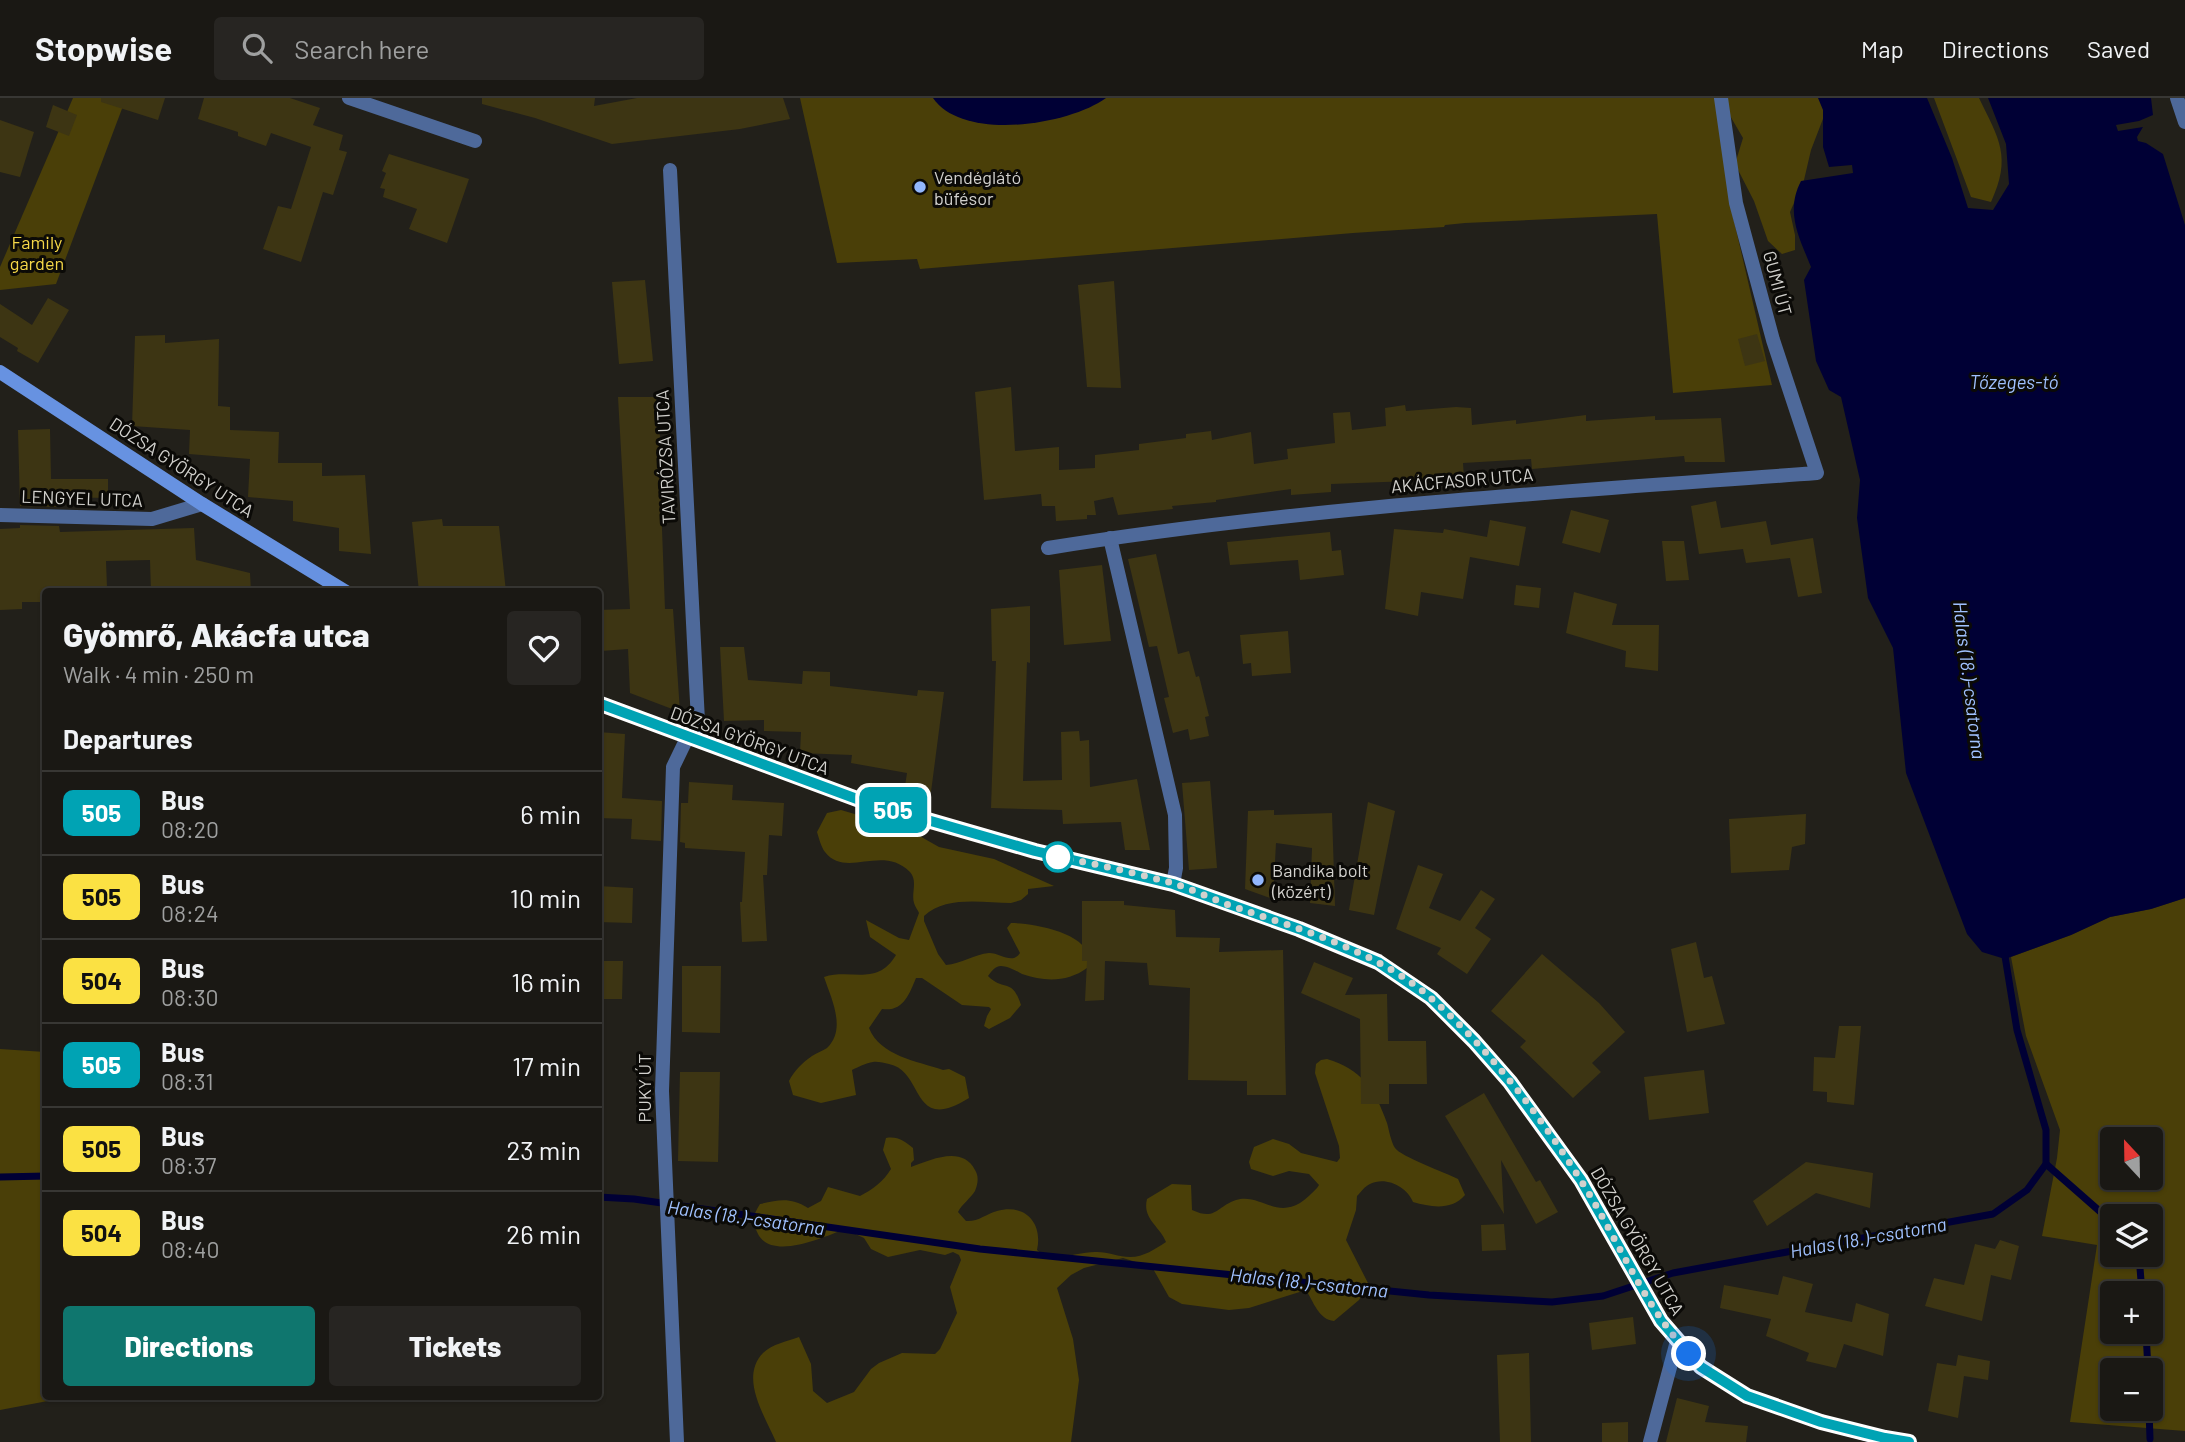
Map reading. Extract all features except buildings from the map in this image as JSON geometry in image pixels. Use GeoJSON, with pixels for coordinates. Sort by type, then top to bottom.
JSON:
{"type":"FeatureCollection","features":[{"type":"Feature","properties":{"kind":"main road","name":"DÓZSA GYÖRGY UTCA"},"geometry":{"type":"LineString","coordinates":[[0,372],[202,505],[339,588]]}},
{"type":"Feature","properties":{"kind":"main road","name":"DÓZSA GYÖRGY UTCA"},"geometry":{"type":"LineString","coordinates":[[602,705],[865,802],[1035,851],[1173,884],[1299,929],[1378,962],[1431,998],[1510,1082],[1581,1180],[1661,1321],[1701,1367],[1747,1396],[1821,1422],[1909,1442]]}},
{"type":"Feature","properties":{"kind":"street"},"geometry":{"type":"LineString","coordinates":[[349,98],[475,141]]}},
{"type":"Feature","properties":{"kind":"street","name":"GUMI ÚT"},"geometry":{"type":"LineString","coordinates":[[1721,98],[1736,203],[1773,340],[1817,473]]}},
{"type":"Feature","properties":{"kind":"street"},"geometry":{"type":"LineString","coordinates":[[2177,98],[2185,121]]}},
{"type":"Feature","properties":{"kind":"street","name":"TAVIRÓZSA UTCA"},"geometry":{"type":"LineString","coordinates":[[670,170],[693,739]]}},
{"type":"Feature","properties":{"kind":"street","name":"AKÁCFASOR UTCA"},"geometry":{"type":"LineString","coordinates":[[1048,548],[1110,538],[1402,504],[1817,473]]}},
{"type":"Feature","properties":{"kind":"street","name":"LENGYEL UTCA"},"geometry":{"type":"LineString","coordinates":[[0,515],[152,519],[202,505]]}},
{"type":"Feature","properties":{"kind":"street"},"geometry":{"type":"LineString","coordinates":[[1110,538],[1175,815],[1176,868],[1173,884]]}},
{"type":"Feature","properties":{"kind":"street","name":"PUKY ÚT"},"geometry":{"type":"LineString","coordinates":[[677,1442],[662,1091],[673,767],[693,739]]}},
{"type":"Feature","properties":{"kind":"street"},"geometry":{"type":"LineString","coordinates":[[1650,1442],[1677,1341]]}},
{"type":"Feature","properties":{"kind":"green space","name":"Family garden"},"geometry":{"type":"Polygon","coordinates":[[[73,98],[126,98],[56,284],[0,290],[0,267],[73,98]]]}},
{"type":"Feature","properties":{"kind":"green space"},"geometry":{"type":"Polygon","coordinates":[[[800,98],[1721,98],[1731,208],[1772,385],[1673,393],[1657,214],[1465,223],[1444,227],[920,269],[917,259],[837,263],[800,98]]]}},
{"type":"Feature","properties":{"kind":"green space"},"geometry":{"type":"Polygon","coordinates":[[[1727,98],[1831,98],[1811,150],[1804,180],[1790,212],[1795,250],[1782,254],[1768,241],[1754,201],[1735,164],[1743,138],[1729,114],[1727,98]]]}},
{"type":"Feature","properties":{"kind":"green space"},"geometry":{"type":"Polygon","coordinates":[[[1934,98],[1979,98],[1997,137],[2002,160],[2001,173],[1991,202],[1971,197],[1934,98]]]}},
{"type":"Feature","properties":{"kind":"green space"},"geometry":{"type":"Polygon","coordinates":[[[841,810],[909,830],[939,847],[994,859],[1054,886],[1028,889],[1028,894],[1021,900],[1011,903],[966,902],[933,909],[924,916],[924,921],[938,954],[946,965],[989,953],[1010,958],[1017,956],[1020,953],[1007,928],[1011,923],[1043,927],[1068,935],[1085,948],[1088,956],[1087,968],[1064,978],[1031,977],[1003,966],[995,968],[988,976],[1011,988],[1021,1005],[1010,1018],[989,1029],[984,1026],[991,1009],[989,1007],[962,1005],[922,978],[916,978],[908,996],[900,1005],[882,1009],[869,1028],[882,1045],[900,1056],[943,1070],[949,1069],[965,1077],[969,1098],[950,1107],[937,1109],[927,1105],[900,1069],[876,1062],[852,1070],[856,1095],[821,1103],[793,1095],[789,1081],[793,1074],[809,1058],[827,1048],[836,1032],[836,1013],[824,977],[881,971],[896,955],[870,937],[866,920],[899,938],[909,940],[919,913],[913,899],[912,876],[899,864],[876,860],[843,863],[825,852],[817,832],[827,813],[841,810]]]}},
{"type":"Feature","properties":{"kind":"green space"},"geometry":{"type":"Polygon","coordinates":[[[2185,898],[2185,1431],[2070,1422],[2097,1245],[2042,1236],[2060,1130],[2026,1036],[2011,957],[2110,917],[2151,909],[2185,898]]]}},
{"type":"Feature","properties":{"kind":"green space"},"geometry":{"type":"Polygon","coordinates":[[[0,1049],[42,1052],[42,1400],[53,1400],[0,1410],[0,1049]]]}},
{"type":"Feature","properties":{"kind":"green space"},"geometry":{"type":"Polygon","coordinates":[[[1327,1059],[1349,1068],[1372,1090],[1395,1148],[1414,1160],[1458,1179],[1465,1195],[1454,1204],[1434,1206],[1413,1202],[1406,1192],[1389,1182],[1376,1182],[1365,1188],[1357,1196],[1356,1210],[1346,1240],[1369,1285],[1359,1300],[1334,1321],[1320,1314],[1306,1290],[1249,1308],[1229,1310],[1182,1304],[1169,1297],[1152,1267],[1123,1258],[1084,1268],[1071,1275],[1057,1288],[1073,1339],[1079,1380],[1071,1442],[776,1442],[756,1397],[754,1385],[756,1363],[763,1353],[775,1345],[799,1337],[811,1364],[813,1391],[827,1403],[854,1392],[871,1369],[879,1363],[902,1353],[935,1354],[957,1313],[950,1287],[961,1260],[959,1255],[953,1252],[945,1255],[920,1250],[888,1257],[871,1249],[864,1238],[845,1229],[799,1245],[775,1246],[765,1242],[755,1226],[754,1216],[760,1204],[784,1200],[808,1208],[821,1201],[828,1187],[860,1196],[877,1185],[891,1169],[883,1150],[886,1138],[894,1138],[913,1148],[914,1160],[911,1167],[946,1156],[962,1158],[969,1162],[978,1180],[975,1191],[958,1212],[966,1221],[997,1211],[1016,1210],[1024,1213],[1035,1224],[1037,1250],[1043,1254],[1058,1257],[1097,1252],[1126,1257],[1140,1256],[1166,1242],[1149,1217],[1146,1206],[1147,1199],[1172,1184],[1191,1185],[1192,1210],[1206,1214],[1244,1199],[1275,1207],[1291,1207],[1317,1188],[1319,1185],[1309,1174],[1289,1171],[1273,1176],[1251,1169],[1249,1162],[1254,1147],[1273,1139],[1289,1144],[1301,1153],[1337,1162],[1340,1158],[1339,1146],[1315,1073],[1316,1064],[1327,1059]]]}},
{"type":"Feature","properties":{"kind":"water"},"geometry":{"type":"Polygon","coordinates":[[[933,98],[1106,98],[1068,116],[1017,125],[967,120],[948,112],[933,98]]]}},
{"type":"Feature","properties":{"kind":"water","name":"Tőzeges-tó"},"geometry":{"type":"Polygon","coordinates":[[[1818,98],[1927,98],[1952,158],[1968,208],[1993,210],[2009,184],[2006,144],[1988,98],[2151,98],[2153,115],[2139,121],[2116,125],[2118,131],[2143,127],[2137,137],[2138,141],[2163,154],[2185,225],[2185,898],[2151,909],[2110,917],[2071,935],[2005,959],[1982,952],[1967,934],[1906,773],[1893,648],[1868,598],[1857,518],[1860,480],[1841,397],[1829,390],[1816,361],[1804,280],[1811,267],[1794,214],[1796,192],[1801,181],[1853,173],[1852,165],[1829,167],[1823,147],[1823,110],[1818,98]]]}},
{"type":"Feature","properties":{"kind":"waterway","name":"Halas (18.)-csatorna"},"geometry":{"type":"LineString","coordinates":[[602,1197],[634,1199],[980,1249],[1429,1295],[1552,1302],[1603,1296],[1673,1273],[1993,1214],[2027,1190],[2046,1164],[2046,1130],[2017,1030],[2004,950]]}},
{"type":"Feature","properties":{"kind":"waterway"},"geometry":{"type":"LineString","coordinates":[[2046,1164],[2100,1211]]}},
{"type":"Feature","properties":{"kind":"waterway","name":"Halas (18.)-csatorna"},"geometry":{"type":"LineString","coordinates":[[0,1177],[42,1176]]}},
{"type":"Feature","properties":{"kind":"waterway"},"geometry":{"type":"LineString","coordinates":[[2139,1267],[2141,1281]]}},
{"type":"Feature","properties":{"kind":"waterway"},"geometry":{"type":"LineString","coordinates":[[2147,1344],[2147,1358]]}},
{"type":"Feature","properties":{"kind":"waterway"},"geometry":{"type":"LineString","coordinates":[[2149,1421],[2150,1439]]}},
{"type":"Feature","properties":{"kind":"bus line","name":"505"},"geometry":{"type":"LineString","coordinates":[[602,705],[865,802],[1035,851],[1173,884],[1299,929],[1378,962],[1431,998],[1510,1082],[1581,1180],[1661,1321],[1701,1367],[1747,1396],[1821,1422],[1909,1442]]}},
{"type":"Feature","properties":{"kind":"place","name":"Vendéglátó büfésor"},"geometry":{"type":"Point","coordinates":[920,187]}},
{"type":"Feature","properties":{"kind":"place","name":"Bandika bolt (közért)"},"geometry":{"type":"Point","coordinates":[1258,880]}},
{"type":"Feature","properties":{"kind":"route"},"geometry":{"type":"LineString","coordinates":[[1058,857],[1173,884],[1299,929],[1378,962],[1431,998],[1510,1082],[1548,1132],[1581,1180],[1661,1321],[1689,1354]]}}]}
